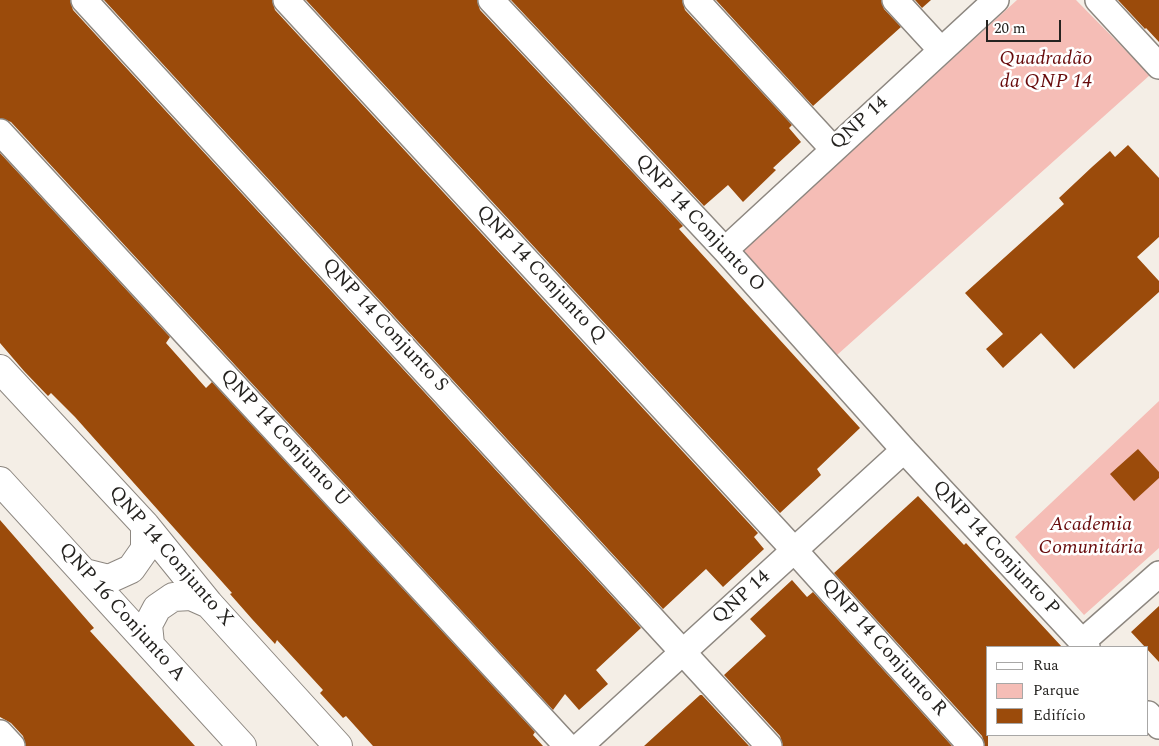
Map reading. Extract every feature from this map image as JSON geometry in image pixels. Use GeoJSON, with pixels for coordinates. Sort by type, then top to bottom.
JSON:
{"type":"FeatureCollection","features":[{"type":"Feature","properties":{"kind":"street","name":"QNP 14 Conjunto S"},"geometry":{"type":"LineString","coordinates":[[84,0],[769,746]]}},
{"type":"Feature","properties":{"kind":"street","name":"QNP 14 Conjunto Q"},"geometry":{"type":"LineString","coordinates":[[286,0],[795,550]]}},
{"type":"Feature","properties":{"kind":"street","name":"QNP 14 Conjunto O"},"geometry":{"type":"LineString","coordinates":[[491,0],[724,250],[904,450]]}},
{"type":"Feature","properties":{"kind":"street"},"geometry":{"type":"LineString","coordinates":[[696,0],[833,149]]}},
{"type":"Feature","properties":{"kind":"street"},"geometry":{"type":"LineString","coordinates":[[895,0],[941,50]]}},
{"type":"Feature","properties":{"kind":"street","name":"QNP 14"},"geometry":{"type":"LineString","coordinates":[[724,250],[996,0]]}},
{"type":"Feature","properties":{"kind":"street"},"geometry":{"type":"LineString","coordinates":[[1098,0],[1159,66]]}},
{"type":"Feature","properties":{"kind":"street","name":"QNP 14 Conjunto U"},"geometry":{"type":"LineString","coordinates":[[0,132],[567,746]]}},
{"type":"Feature","properties":{"kind":"street","name":"QNP 14 Conjunto X"},"geometry":{"type":"LineString","coordinates":[[0,369],[145,525],[209,604],[338,746]]}},
{"type":"Feature","properties":{"kind":"street","name":"QNP 14"},"geometry":{"type":"LineString","coordinates":[[580,746],[904,450]]}},
{"type":"Feature","properties":{"kind":"street","name":"QNP 14 Conjunto P"},"geometry":{"type":"LineString","coordinates":[[904,450],[1084,644]]}},
{"type":"Feature","properties":{"kind":"street","name":"QNP 16 Conjunto A"},"geometry":{"type":"LineString","coordinates":[[0,481],[242,746]]}},
{"type":"Feature","properties":{"kind":"street"},"geometry":{"type":"LineString","coordinates":[[85,573],[109,578],[131,569],[145,549],[145,525]]}},
{"type":"Feature","properties":{"kind":"street","name":"QNP 14 Conjunto R"},"geometry":{"type":"LineString","coordinates":[[795,550],[972,746]]}},
{"type":"Feature","properties":{"kind":"street"},"geometry":{"type":"LineString","coordinates":[[1084,644],[1159,574]]}},
{"type":"Feature","properties":{"kind":"street"},"geometry":{"type":"LineString","coordinates":[[150,644],[148,625],[157,608],[172,597],[191,596],[209,604]]}},
{"type":"Feature","properties":{"kind":"street"},"geometry":{"type":"LineString","coordinates":[[1149,715],[1159,726]]}},
{"type":"Feature","properties":{"kind":"street"},"geometry":{"type":"LineString","coordinates":[[0,733],[12,746]]}},
{"type":"Feature","properties":{"kind":"green space","name":"Quadradão da QNP 14"},"geometry":{"type":"Polygon","coordinates":[[[1017,0],[1076,0],[1150,75],[837,355],[743,250],[1017,0]]]}},
{"type":"Feature","properties":{"kind":"green space","name":"Academia Comunitária"},"geometry":{"type":"Polygon","coordinates":[[[1159,401],[1159,548],[1084,615],[1015,537],[1159,401]]]}},
{"type":"Feature","properties":{"kind":"building"},"geometry":{"type":"Polygon","coordinates":[[[0,0],[70,0],[73,10],[641,628],[596,670],[608,684],[579,710],[565,694],[553,710],[11,122],[0,118],[0,0]]]}},
{"type":"Feature","properties":{"kind":"building"},"geometry":{"type":"Polygon","coordinates":[[[104,0],[272,0],[275,10],[758,533],[754,537],[764,549],[723,587],[706,569],[663,609],[104,0]]]}},
{"type":"Feature","properties":{"kind":"building"},"geometry":{"type":"Polygon","coordinates":[[[306,0],[477,0],[480,10],[683,226],[679,229],[860,428],[817,469],[821,475],[780,513],[306,0]]]}},
{"type":"Feature","properties":{"kind":"building"},"geometry":{"type":"Polygon","coordinates":[[[511,0],[682,0],[685,10],[792,125],[789,128],[801,142],[773,168],[776,170],[743,202],[728,185],[704,206],[511,0]]]}},
{"type":"Feature","properties":{"kind":"building"},"geometry":{"type":"Polygon","coordinates":[[[716,0],[881,0],[884,9],[901,27],[813,106],[716,0]]]}},
{"type":"Feature","properties":{"kind":"building"},"geometry":{"type":"Polygon","coordinates":[[[915,0],[931,0],[922,8],[915,0]]]}},
{"type":"Feature","properties":{"kind":"building"},"geometry":{"type":"Polygon","coordinates":[[[1118,0],[1159,0],[1159,42],[1145,29],[1118,0]]]}},
{"type":"Feature","properties":{"kind":"building"},"geometry":{"type":"Polygon","coordinates":[[[1128,145],[1159,178],[1159,237],[1137,257],[1159,281],[1159,292],[1074,369],[1041,333],[1003,368],[986,349],[1003,334],[965,293],[1064,204],[1059,198],[1092,167],[1110,151],[1115,157],[1128,145]]]}},
{"type":"Feature","properties":{"kind":"building"},"geometry":{"type":"Polygon","coordinates":[[[0,153],[170,337],[166,343],[206,388],[212,382],[535,732],[533,735],[543,746],[373,746],[346,716],[343,718],[320,693],[323,690],[277,640],[275,644],[252,619],[230,594],[232,593],[75,417],[51,393],[48,396],[24,371],[0,343],[0,153]]]}},
{"type":"Feature","properties":{"kind":"building"},"geometry":{"type":"Polygon","coordinates":[[[1138,449],[1159,472],[1159,478],[1134,501],[1110,474],[1138,449]]]}},
{"type":"Feature","properties":{"kind":"building"},"geometry":{"type":"Polygon","coordinates":[[[918,496],[964,545],[966,543],[1061,646],[986,646],[986,736],[988,736],[988,746],[985,746],[982,736],[834,573],[918,496]]]}},
{"type":"Feature","properties":{"kind":"building"},"geometry":{"type":"Polygon","coordinates":[[[0,520],[94,628],[90,631],[195,746],[26,746],[23,736],[11,723],[0,717],[0,520]]]}},
{"type":"Feature","properties":{"kind":"building"},"geometry":{"type":"Polygon","coordinates":[[[792,580],[807,597],[813,592],[952,746],[783,746],[780,736],[724,675],[766,636],[750,619],[792,580]]]}},
{"type":"Feature","properties":{"kind":"building"},"geometry":{"type":"Polygon","coordinates":[[[1159,606],[1159,662],[1149,651],[1149,646],[1144,646],[1131,632],[1159,606]]]}},
{"type":"Feature","properties":{"kind":"building"},"geometry":{"type":"Polygon","coordinates":[[[700,695],[749,746],[644,746],[700,695]]]}}]}
